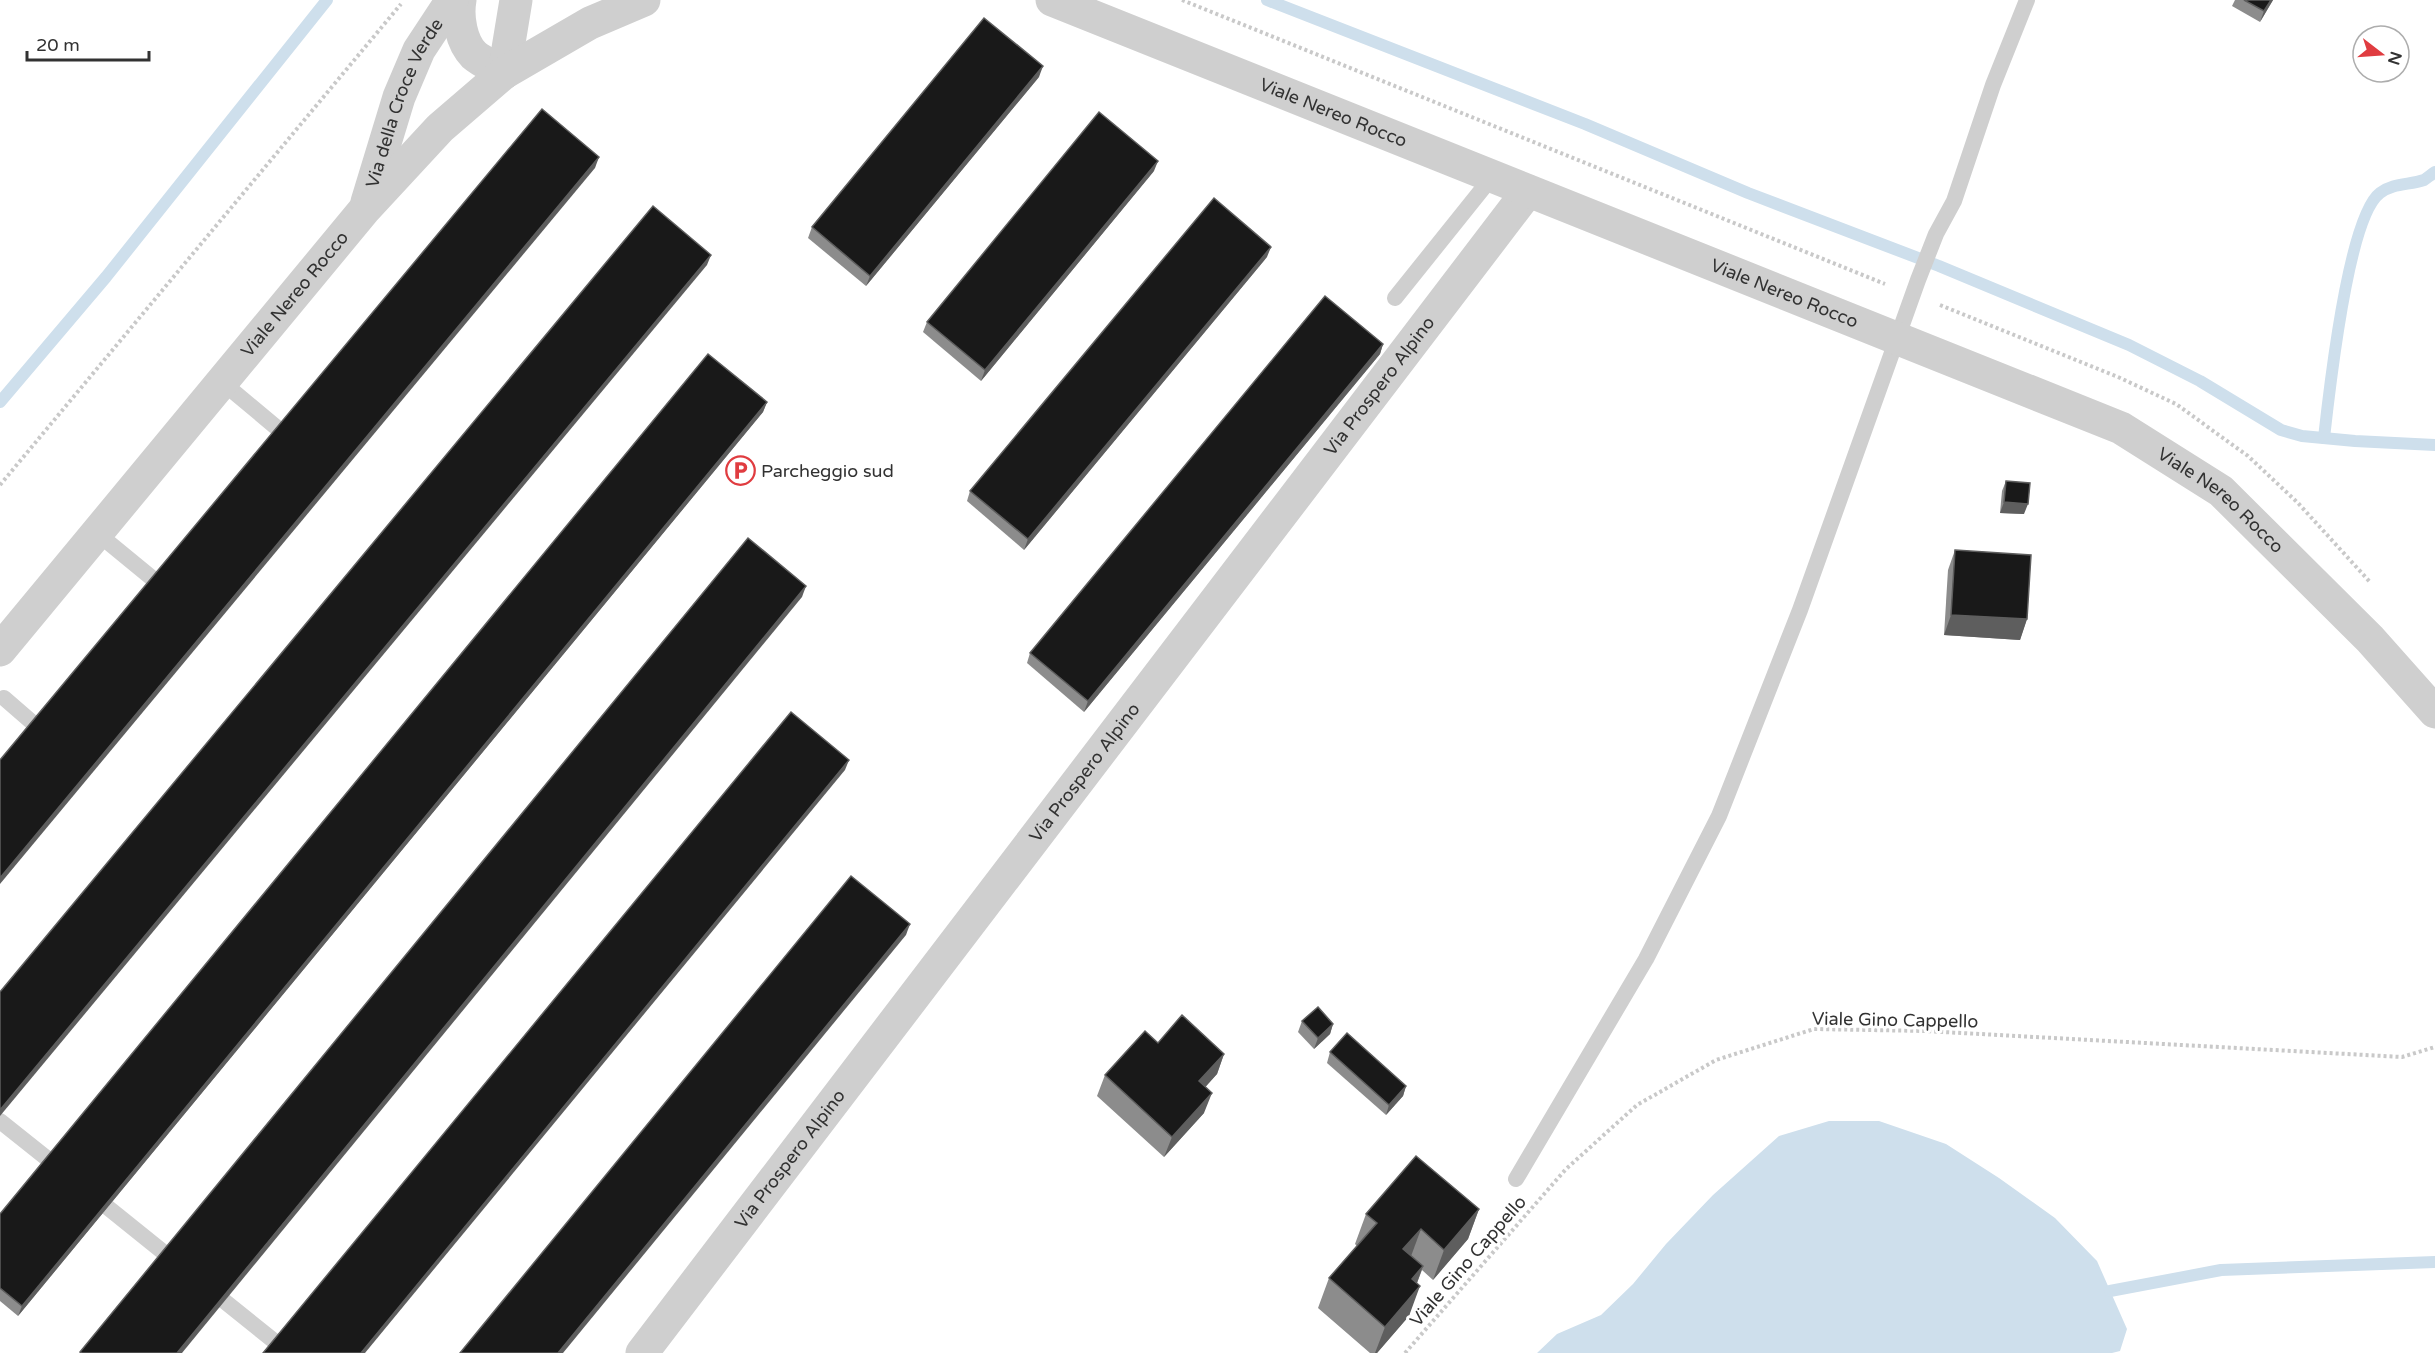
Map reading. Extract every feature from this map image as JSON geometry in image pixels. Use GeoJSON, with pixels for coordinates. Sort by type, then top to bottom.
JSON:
{"type":"FeatureCollection","features":[{"type":"Feature","properties":{"kind":"street","name":"Via della Croce Verde"},"geometry":{"type":"LineString","coordinates":[[365,209],[399,97],[419,50],[452,0]]}},
{"type":"Feature","properties":{"kind":"street","name":"Via della Croce Verde"},"geometry":{"type":"LineString","coordinates":[[460,0],[458,11],[463,37],[474,55],[504,73]]}},
{"type":"Feature","properties":{"kind":"street"},"geometry":{"type":"LineString","coordinates":[[504,73],[516,0]]}},
{"type":"Feature","properties":{"kind":"street","name":"Viale Nereo Rocco"},"geometry":{"type":"LineString","coordinates":[[0,650],[365,209],[440,128],[504,73],[590,23],[644,0]]}},
{"type":"Feature","properties":{"kind":"street","name":"Viale Nereo Rocco"},"geometry":{"type":"LineString","coordinates":[[1052,0],[2121,428],[2221,491],[2370,639],[2435,712]]}},
{"type":"Feature","properties":{"kind":"street","name":"Via Prospero Alpino"},"geometry":{"type":"LineString","coordinates":[[642,1353],[1528,191]]}},
{"type":"Feature","properties":{"kind":"lane"},"geometry":{"type":"LineString","coordinates":[[1516,1179],[1646,959],[1719,816],[1800,610],[1918,280],[1936,234],[1954,201],[1993,85],[2027,0]]}},
{"type":"Feature","properties":{"kind":"lane"},"geometry":{"type":"LineString","coordinates":[[1395,298],[1492,177]]}},
{"type":"Feature","properties":{"kind":"lane"},"geometry":{"type":"LineString","coordinates":[[222,382],[290,438]]}},
{"type":"Feature","properties":{"kind":"lane"},"geometry":{"type":"LineString","coordinates":[[97,533],[164,588]]}},
{"type":"Feature","properties":{"kind":"lane"},"geometry":{"type":"LineString","coordinates":[[4,698],[51,738]]}},
{"type":"Feature","properties":{"kind":"lane"},"geometry":{"type":"LineString","coordinates":[[0,1121],[289,1353]]}},
{"type":"Feature","properties":{"kind":"path"},"geometry":{"type":"LineString","coordinates":[[0,485],[404,0]]}},
{"type":"Feature","properties":{"kind":"path","name":"Viale Gino Cappello"},"geometry":{"type":"LineString","coordinates":[[1405,1353],[1566,1169],[1637,1105],[1716,1060],[1814,1029],[1924,1031],[2402,1057],[2435,1047]]}},
{"type":"Feature","properties":{"kind":"water"},"geometry":{"type":"Polygon","coordinates":[[[1829,1121],[1879,1121],[1946,1144],[2055,1218],[2097,1261],[2127,1329],[2120,1351],[2112,1353],[1537,1353],[1557,1334],[1601,1315],[1633,1284],[1666,1244],[1713,1195],[1779,1136],[1829,1121]]]}},
{"type":"Feature","properties":{"kind":"building"},"geometry":{"type":"Polygon","coordinates":[[[2244,0],[2271,0],[2264,11],[2244,0]]]}},
{"type":"Feature","properties":{"kind":"building"},"geometry":{"type":"Polygon","coordinates":[[[984,18],[1043,66],[870,276],[812,227],[984,18]]]}},
{"type":"Feature","properties":{"kind":"building"},"geometry":{"type":"Polygon","coordinates":[[[542,109],[599,157],[0,878],[0,760],[542,109]]]}},
{"type":"Feature","properties":{"kind":"building"},"geometry":{"type":"Polygon","coordinates":[[[1099,112],[1158,161],[985,370],[927,322],[1099,112]]]}},
{"type":"Feature","properties":{"kind":"building"},"geometry":{"type":"Polygon","coordinates":[[[1214,198],[1271,247],[1028,539],[970,491],[1214,198]]]}},
{"type":"Feature","properties":{"kind":"building"},"geometry":{"type":"Polygon","coordinates":[[[653,206],[711,255],[0,1110],[0,992],[653,206]]]}},
{"type":"Feature","properties":{"kind":"building"},"geometry":{"type":"Polygon","coordinates":[[[1325,296],[1383,344],[1088,701],[1030,653],[1325,296]]]}},
{"type":"Feature","properties":{"kind":"building"},"geometry":{"type":"Polygon","coordinates":[[[708,354],[767,402],[22,1306],[0,1288],[0,1214],[708,354]]]}},
{"type":"Feature","properties":{"kind":"building"},"geometry":{"type":"Polygon","coordinates":[[[2006,481],[2030,483],[2028,504],[2004,502],[2006,481]]]}},
{"type":"Feature","properties":{"kind":"building"},"geometry":{"type":"Polygon","coordinates":[[[748,538],[806,586],[177,1353],[80,1352],[748,538]]]}},
{"type":"Feature","properties":{"kind":"building"},"geometry":{"type":"Polygon","coordinates":[[[1955,550],[2031,555],[2027,619],[1951,615],[1955,550]]]}},
{"type":"Feature","properties":{"kind":"building"},"geometry":{"type":"Polygon","coordinates":[[[791,712],[849,760],[361,1353],[263,1353],[791,712]]]}},
{"type":"Feature","properties":{"kind":"building"},"geometry":{"type":"Polygon","coordinates":[[[851,876],[910,924],[558,1353],[460,1353],[851,876]]]}},
{"type":"Feature","properties":{"kind":"building"},"geometry":{"type":"Polygon","coordinates":[[[1318,1007],[1333,1024],[1318,1038],[1302,1021],[1318,1007]]]}},
{"type":"Feature","properties":{"kind":"building"},"geometry":{"type":"Polygon","coordinates":[[[1182,1015],[1224,1054],[1199,1081],[1212,1093],[1172,1137],[1105,1075],[1145,1031],[1158,1043],[1182,1015]]]}},
{"type":"Feature","properties":{"kind":"building"},"geometry":{"type":"Polygon","coordinates":[[[1347,1033],[1406,1086],[1389,1105],[1330,1052],[1347,1033]]]}},
{"type":"Feature","properties":{"kind":"building"},"geometry":{"type":"Polygon","coordinates":[[[1416,1156],[1479,1209],[1444,1250],[1421,1229],[1403,1249],[1423,1266],[1412,1279],[1420,1286],[1385,1327],[1329,1278],[1377,1223],[1366,1214],[1416,1156]]]}},
{"type":"Feature","properties":{"kind":"waterway"},"geometry":{"type":"LineString","coordinates":[[0,402],[106,277],[327,0]]}},
{"type":"Feature","properties":{"kind":"waterway"},"geometry":{"type":"LineString","coordinates":[[1267,0],[1585,124],[1748,193],[1939,266],[2129,345],[2200,381],[2281,430],[2302,436],[2435,445]]}},
{"type":"Feature","properties":{"kind":"waterway"},"geometry":{"type":"LineString","coordinates":[[2324,438],[2335,347],[2358,235],[2369,209],[2380,193],[2396,186],[2424,180],[2435,172]]}},
{"type":"Feature","properties":{"kind":"waterway"},"geometry":{"type":"LineString","coordinates":[[2110,1291],[2221,1270],[2435,1262]]}},
{"type":"Feature","properties":{"kind":"place","name":"Parcheggio sud"},"geometry":{"type":"Point","coordinates":[740,471]}}]}
